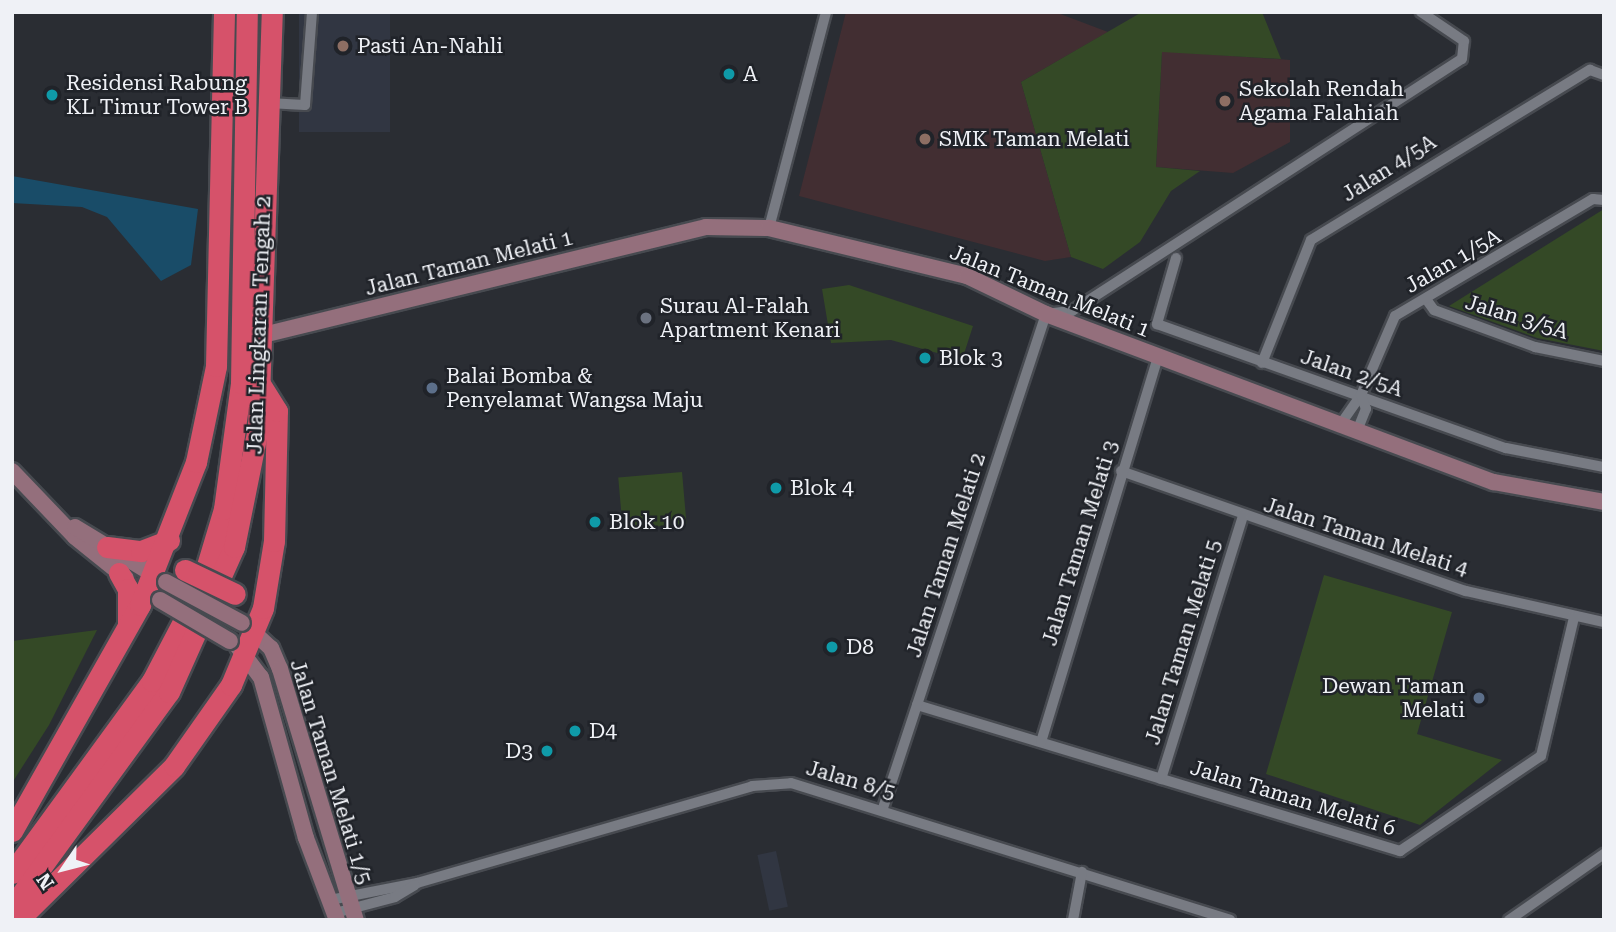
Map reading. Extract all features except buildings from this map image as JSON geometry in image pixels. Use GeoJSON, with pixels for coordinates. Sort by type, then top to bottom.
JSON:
{"type":"FeatureCollection","features":[{"type":"Feature","properties":{"kind":"highway"},"geometry":{"type":"LineString","coordinates":[[12,831],[123,638],[156,588],[196,462],[216,366],[224,12]]}},
{"type":"Feature","properties":{"kind":"highway","name":"Jalan Lingkaran Tengah 2"},"geometry":{"type":"LineString","coordinates":[[12,873],[152,681],[200,589],[220,521],[242,383],[247,12]]}},
{"type":"Feature","properties":{"kind":"highway","name":"Jalan Lingkaran Tengah 2"},"geometry":{"type":"LineString","coordinates":[[12,907],[138,740],[194,646],[244,512],[261,385],[267,103],[272,12]]}},
{"type":"Feature","properties":{"kind":"highway"},"geometry":{"type":"LineString","coordinates":[[18,920],[174,766],[230,685],[237,647],[263,608],[267,584],[279,462],[277,411],[261,385]]}},
{"type":"Feature","properties":{"kind":"highway"},"geometry":{"type":"LineString","coordinates":[[107,547],[141,551],[171,534]]}},
{"type":"Feature","properties":{"kind":"highway"},"geometry":{"type":"LineString","coordinates":[[171,534],[177,559],[185,569],[234,594],[267,584]]}},
{"type":"Feature","properties":{"kind":"highway"},"geometry":{"type":"LineString","coordinates":[[119,573],[131,610],[123,638]]}},
{"type":"Feature","properties":{"kind":"street"},"geometry":{"type":"LineString","coordinates":[[267,103],[305,105],[312,12]]}},
{"type":"Feature","properties":{"kind":"street"},"geometry":{"type":"LineString","coordinates":[[769,228],[826,12]]}},
{"type":"Feature","properties":{"kind":"street"},"geometry":{"type":"LineString","coordinates":[[1046,314],[1072,311],[1462,59],[1464,41],[1421,12]]}},
{"type":"Feature","properties":{"kind":"street","name":"Jalan 4/5A"},"geometry":{"type":"LineString","coordinates":[[1262,363],[1311,240],[1590,70],[1604,75]]}},
{"type":"Feature","properties":{"kind":"street","name":"Jalan 1/5A"},"geometry":{"type":"LineString","coordinates":[[1340,425],[1360,395],[1395,316],[1592,199],[1604,200]]}},
{"type":"Feature","properties":{"kind":"street","name":"Jalan Taman Melati 1"},"geometry":{"type":"LineString","coordinates":[[263,335],[706,227],[769,228],[968,276],[1046,314],[1494,482],[1604,502]]}},
{"type":"Feature","properties":{"kind":"street","name":"Jalan 2/5A"},"geometry":{"type":"LineString","coordinates":[[1176,258],[1157,324],[1506,448],[1604,467]]}},
{"type":"Feature","properties":{"kind":"street","name":"Jalan 3/5A"},"geometry":{"type":"LineString","coordinates":[[1426,299],[1434,310],[1535,347],[1604,360]]}},
{"type":"Feature","properties":{"kind":"street","name":"Jalan Taman Melati 2"},"geometry":{"type":"LineString","coordinates":[[883,808],[1046,314]]}},
{"type":"Feature","properties":{"kind":"street","name":"Jalan Taman Melati 3"},"geometry":{"type":"LineString","coordinates":[[1041,742],[1158,356]]}},
{"type":"Feature","properties":{"kind":"street","name":"Jalan 1/5A"},"geometry":{"type":"LineString","coordinates":[[1357,431],[1366,409],[1360,395]]}},
{"type":"Feature","properties":{"kind":"street"},"geometry":{"type":"LineString","coordinates":[[12,471],[57,519],[119,573],[156,588]]}},
{"type":"Feature","properties":{"kind":"street","name":"Jalan Taman Melati 4"},"geometry":{"type":"LineString","coordinates":[[1121,471],[1243,516],[1466,591],[1604,622]]}},
{"type":"Feature","properties":{"kind":"street","name":"Jalan Taman Melati 5"},"geometry":{"type":"LineString","coordinates":[[1161,779],[1243,516]]}},
{"type":"Feature","properties":{"kind":"street"},"geometry":{"type":"LineString","coordinates":[[57,519],[107,547],[156,588]]}},
{"type":"Feature","properties":{"kind":"street","name":"Jalan Taman Melati 1/5"},"geometry":{"type":"LineString","coordinates":[[156,588],[248,627],[271,648],[352,907]]}},
{"type":"Feature","properties":{"kind":"street","name":"Jalan Taman Melati 1/5"},"geometry":{"type":"LineString","coordinates":[[156,588],[237,647],[261,677],[334,911]]}},
{"type":"Feature","properties":{"kind":"street"},"geometry":{"type":"LineString","coordinates":[[263,608],[271,648]]}},
{"type":"Feature","properties":{"kind":"street","name":"Jalan Taman Melati 6"},"geometry":{"type":"LineString","coordinates":[[917,705],[1400,851],[1541,756],[1574,617]]}},
{"type":"Feature","properties":{"kind":"street","name":"Jalan 8/5"},"geometry":{"type":"LineString","coordinates":[[334,911],[395,897],[417,883],[752,786],[791,783],[883,808],[1230,920]]}},
{"type":"Feature","properties":{"kind":"street"},"geometry":{"type":"LineString","coordinates":[[1509,920],[1604,855]]}},
{"type":"Feature","properties":{"kind":"street"},"geometry":{"type":"LineString","coordinates":[[1073,920],[1082,872]]}},
{"type":"Feature","properties":{"kind":"street"},"geometry":{"type":"LineString","coordinates":[[1189,920],[1192,907]]}},
{"type":"Feature","properties":{"kind":"shaded area"},"geometry":{"type":"Polygon","coordinates":[[[299,12],[390,12],[390,132],[299,132],[299,12]]]}},
{"type":"Feature","properties":{"kind":"shaded area","name":"SMK Taman Melati"},"geometry":{"type":"Polygon","coordinates":[[[846,12],[1055,12],[1108,32],[1021,82],[1071,257],[1045,261],[799,196],[846,12]]]}},
{"type":"Feature","properties":{"kind":"shaded area","name":"Sekolah Rendah Agama Falahiah"},"geometry":{"type":"Polygon","coordinates":[[[1162,51],[1290,60],[1290,142],[1233,173],[1156,167],[1162,51]]]}},
{"type":"Feature","properties":{"kind":"shaded area"},"geometry":{"type":"Polygon","coordinates":[[[776,851],[788,907],[769,911],[757,855],[776,851]]]}},
{"type":"Feature","properties":{"kind":"green space"},"geometry":{"type":"Polygon","coordinates":[[[1142,12],[1262,12],[1281,59],[1162,52],[1156,167],[1200,171],[1171,191],[1140,242],[1103,269],[1071,257],[1021,82],[1142,12]]]}},
{"type":"Feature","properties":{"kind":"green space"},"geometry":{"type":"Polygon","coordinates":[[[1604,209],[1604,351],[1537,338],[1449,306],[1604,209]]]}},
{"type":"Feature","properties":{"kind":"green space"},"geometry":{"type":"Polygon","coordinates":[[[849,285],[973,326],[962,360],[891,340],[831,343],[822,289],[849,285]]]}},
{"type":"Feature","properties":{"kind":"green space"},"geometry":{"type":"Polygon","coordinates":[[[682,472],[687,524],[623,529],[618,478],[682,472]]]}},
{"type":"Feature","properties":{"kind":"green space"},"geometry":{"type":"Polygon","coordinates":[[[1324,575],[1452,612],[1417,734],[1502,760],[1420,825],[1266,774],[1324,575]]]}},
{"type":"Feature","properties":{"kind":"green space"},"geometry":{"type":"Polygon","coordinates":[[[97,630],[49,725],[12,783],[12,641],[97,630]]]}},
{"type":"Feature","properties":{"kind":"water"},"geometry":{"type":"Polygon","coordinates":[[[12,176],[198,209],[191,265],[161,281],[107,217],[82,207],[12,203],[12,176]]]}},
{"type":"Feature","properties":{"kind":"place","name":"Pasti An-Nahli"},"geometry":{"type":"Point","coordinates":[343,46]}},
{"type":"Feature","properties":{"kind":"place","name":"A"},"geometry":{"type":"Point","coordinates":[729,74]}},
{"type":"Feature","properties":{"kind":"place","name":"Residensi Rabung KL Timur Tower B"},"geometry":{"type":"Point","coordinates":[52,95]}},
{"type":"Feature","properties":{"kind":"place","name":"Sekolah Rendah Agama Falahiah"},"geometry":{"type":"Point","coordinates":[1225,101]}},
{"type":"Feature","properties":{"kind":"place","name":"SMK Taman Melati"},"geometry":{"type":"Point","coordinates":[925,139]}},
{"type":"Feature","properties":{"kind":"place","name":"Surau Al-Falah Apartment Kenari"},"geometry":{"type":"Point","coordinates":[646,318]}},
{"type":"Feature","properties":{"kind":"place","name":"Blok 3"},"geometry":{"type":"Point","coordinates":[925,358]}},
{"type":"Feature","properties":{"kind":"place","name":"Balai Bomba & Penyelamat Wangsa Maju"},"geometry":{"type":"Point","coordinates":[432,388]}},
{"type":"Feature","properties":{"kind":"place","name":"Blok 4"},"geometry":{"type":"Point","coordinates":[776,488]}},
{"type":"Feature","properties":{"kind":"place","name":"Blok 10"},"geometry":{"type":"Point","coordinates":[595,522]}},
{"type":"Feature","properties":{"kind":"place","name":"D8"},"geometry":{"type":"Point","coordinates":[832,647]}},
{"type":"Feature","properties":{"kind":"place","name":"Dewan Taman Melati"},"geometry":{"type":"Point","coordinates":[1479,698]}},
{"type":"Feature","properties":{"kind":"place","name":"D4"},"geometry":{"type":"Point","coordinates":[575,731]}},
{"type":"Feature","properties":{"kind":"place","name":"D3"},"geometry":{"type":"Point","coordinates":[547,751]}}]}
